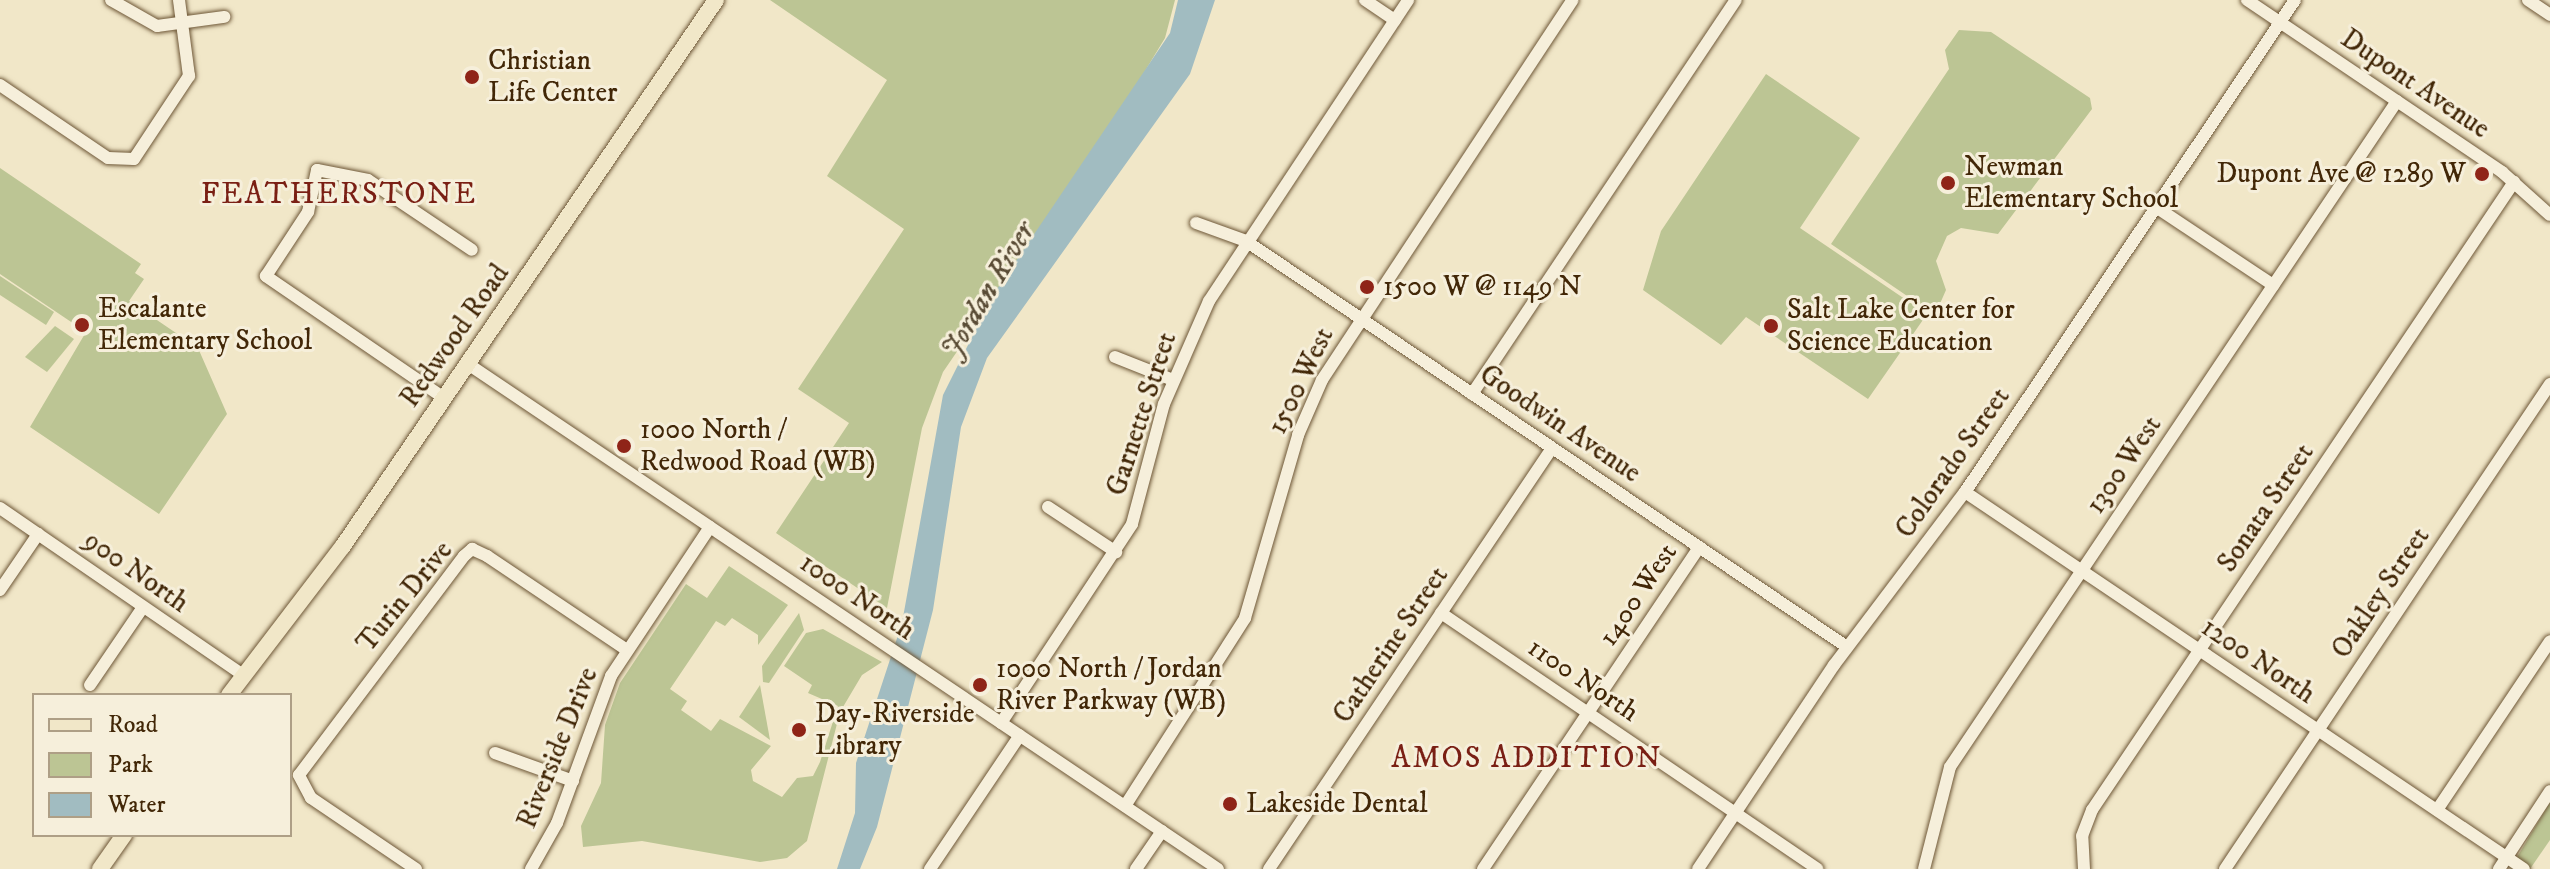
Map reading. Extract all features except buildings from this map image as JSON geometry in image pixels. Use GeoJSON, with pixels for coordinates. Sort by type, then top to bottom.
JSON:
{"type":"FeatureCollection","features":[{"type":"Feature","properties":{"kind":"main road","name":"Redwood Road"},"geometry":{"type":"LineString","coordinates":[[231,693],[468,364],[716,0]]}},
{"type":"Feature","properties":{"kind":"main road"},"geometry":{"type":"LineString","coordinates":[[100,869],[123,837]]}},
{"type":"Feature","properties":{"kind":"street"},"geometry":{"type":"LineString","coordinates":[[111,0],[151,25],[224,17]]}},
{"type":"Feature","properties":{"kind":"street"},"geometry":{"type":"LineString","coordinates":[[0,85],[102,155],[128,162],[146,150],[185,87],[191,64],[179,0]]}},
{"type":"Feature","properties":{"kind":"street"},"geometry":{"type":"LineString","coordinates":[[1365,0],[1395,20]]}},
{"type":"Feature","properties":{"kind":"street","name":"Garnette Street"},"geometry":{"type":"LineString","coordinates":[[1001,723],[1116,552],[1138,508],[1173,380],[1246,241],[1408,0]]}},
{"type":"Feature","properties":{"kind":"street","name":"1500 West"},"geometry":{"type":"LineString","coordinates":[[1125,806],[1245,618],[1272,545],[1298,435],[1360,318],[1573,0]]}},
{"type":"Feature","properties":{"kind":"street"},"geometry":{"type":"LineString","coordinates":[[1472,394],[1736,0]]}},
{"type":"Feature","properties":{"kind":"street","name":"Dupont Avenue"},"geometry":{"type":"LineString","coordinates":[[2247,0],[2514,182],[2550,215]]}},
{"type":"Feature","properties":{"kind":"street","name":"Colorado Street"},"geometry":{"type":"LineString","coordinates":[[1698,869],[1847,647],[1965,492],[2295,0]]}},
{"type":"Feature","properties":{"kind":"street"},"geometry":{"type":"LineString","coordinates":[[2528,0],[2550,15]]}},
{"type":"Feature","properties":{"kind":"street","name":"1300 West"},"geometry":{"type":"LineString","coordinates":[[1924,869],[1950,767],[2397,101]]}},
{"type":"Feature","properties":{"kind":"street"},"geometry":{"type":"LineString","coordinates":[[444,398],[266,276],[308,212],[317,170],[368,180],[472,250]]}},
{"type":"Feature","properties":{"kind":"street","name":"Sonata Street"},"geometry":{"type":"LineString","coordinates":[[2084,869],[2082,836],[2092,810],[2514,182]]}},
{"type":"Feature","properties":{"kind":"street"},"geometry":{"type":"LineString","coordinates":[[2156,207],[2273,285]]}},
{"type":"Feature","properties":{"kind":"street","name":"Goodwin Avenue"},"geometry":{"type":"LineString","coordinates":[[1196,223],[1246,241],[1847,647]]}},
{"type":"Feature","properties":{"kind":"street"},"geometry":{"type":"LineString","coordinates":[[1115,357],[1173,380]]}},
{"type":"Feature","properties":{"kind":"street","name":"1000 North"},"geometry":{"type":"LineString","coordinates":[[468,364],[1218,869]]}},
{"type":"Feature","properties":{"kind":"street","name":"Oakley Street"},"geometry":{"type":"LineString","coordinates":[[2225,869],[2550,384]]}},
{"type":"Feature","properties":{"kind":"street","name":"Catherine Street"},"geometry":{"type":"LineString","coordinates":[[1269,869],[1552,448]]}},
{"type":"Feature","properties":{"kind":"street","name":"1200 North"},"geometry":{"type":"LineString","coordinates":[[1965,492],[2524,869]]}},
{"type":"Feature","properties":{"kind":"street"},"geometry":{"type":"LineString","coordinates":[[1048,507],[1116,552]]}},
{"type":"Feature","properties":{"kind":"street","name":"900 North"},"geometry":{"type":"LineString","coordinates":[[0,508],[244,676]]}},
{"type":"Feature","properties":{"kind":"street","name":"Riverside Drive"},"geometry":{"type":"LineString","coordinates":[[531,869],[573,781],[606,685],[710,527]]}},
{"type":"Feature","properties":{"kind":"street"},"geometry":{"type":"LineString","coordinates":[[0,590],[38,534]]}},
{"type":"Feature","properties":{"kind":"street","name":"1400 West"},"geometry":{"type":"LineString","coordinates":[[1483,869],[1699,547]]}},
{"type":"Feature","properties":{"kind":"street","name":"Turin Drive"},"geometry":{"type":"LineString","coordinates":[[416,869],[300,785],[305,762],[472,549],[627,650]]}},
{"type":"Feature","properties":{"kind":"street"},"geometry":{"type":"LineString","coordinates":[[90,685],[143,607]]}},
{"type":"Feature","properties":{"kind":"street","name":"1100 North"},"geometry":{"type":"LineString","coordinates":[[1441,613],[1817,869]]}},
{"type":"Feature","properties":{"kind":"street"},"geometry":{"type":"LineString","coordinates":[[2437,810],[2550,641]]}},
{"type":"Feature","properties":{"kind":"street"},"geometry":{"type":"LineString","coordinates":[[930,869],[1020,735]]}},
{"type":"Feature","properties":{"kind":"street"},"geometry":{"type":"LineString","coordinates":[[495,753],[573,781]]}},
{"type":"Feature","properties":{"kind":"street"},"geometry":{"type":"LineString","coordinates":[[2499,869],[2550,791]]}},
{"type":"Feature","properties":{"kind":"street"},"geometry":{"type":"LineString","coordinates":[[1136,869],[1162,831]]}},
{"type":"Feature","properties":{"kind":"green space"},"geometry":{"type":"Polygon","coordinates":[[[770,0],[1175,0],[1165,38],[1111,127],[943,372],[922,428],[887,608],[776,533],[849,423],[798,389],[904,229],[827,176],[887,80],[770,0]]]}},
{"type":"Feature","properties":{"kind":"green space"},"geometry":{"type":"Polygon","coordinates":[[[1959,30],[1991,32],[2090,98],[2092,109],[1998,234],[1961,228],[1947,236],[1936,261],[1946,290],[1935,315],[1831,244],[1949,69],[1945,50],[1959,30]]]}},
{"type":"Feature","properties":{"kind":"green space"},"geometry":{"type":"Polygon","coordinates":[[[1766,74],[1860,138],[1800,228],[1927,314],[1868,399],[1746,317],[1721,345],[1643,290],[1661,231],[1766,74]]]}},
{"type":"Feature","properties":{"kind":"green space","name":"Escalante Elementary School"},"geometry":{"type":"Polygon","coordinates":[[[0,168],[141,264],[135,273],[144,279],[129,301],[198,348],[227,414],[159,514],[30,427],[86,332],[0,274],[0,168]]]}},
{"type":"Feature","properties":{"kind":"green space"},"geometry":{"type":"Polygon","coordinates":[[[0,276],[54,312],[46,325],[0,295],[0,276]]]}},
{"type":"Feature","properties":{"kind":"green space"},"geometry":{"type":"Polygon","coordinates":[[[55,326],[74,339],[47,372],[25,357],[55,326]]]}},
{"type":"Feature","properties":{"kind":"green space"},"geometry":{"type":"Polygon","coordinates":[[[729,566],[788,605],[758,645],[758,635],[732,618],[725,626],[716,621],[670,689],[687,701],[681,710],[711,731],[720,719],[771,746],[751,770],[753,781],[782,797],[797,778],[813,776],[820,762],[838,706],[808,693],[812,685],[784,666],[806,633],[823,629],[882,662],[862,675],[840,712],[807,841],[787,858],[760,862],[642,841],[583,847],[581,826],[601,783],[605,725],[620,683],[686,584],[707,598],[729,566]]]}},
{"type":"Feature","properties":{"kind":"green space"},"geometry":{"type":"Polygon","coordinates":[[[799,613],[804,630],[769,683],[763,682],[762,666],[799,613]]]}},
{"type":"Feature","properties":{"kind":"green space"},"geometry":{"type":"Polygon","coordinates":[[[760,685],[770,740],[739,717],[760,685]]]}},
{"type":"Feature","properties":{"kind":"green space"},"geometry":{"type":"Polygon","coordinates":[[[2550,802],[2550,840],[2530,869],[2510,869],[2550,802]]]}},
{"type":"Feature","properties":{"kind":"water"},"geometry":{"type":"Polygon","coordinates":[[[1178,0],[1215,0],[1190,74],[987,358],[961,427],[933,610],[877,827],[860,869],[837,869],[855,813],[856,763],[902,623],[943,395],[993,295],[1170,33],[1178,0]]]}},
{"type":"Feature","properties":{"kind":"place","name":"Christian Life Center"},"geometry":{"type":"Point","coordinates":[472,77]}},
{"type":"Feature","properties":{"kind":"place","name":"Dupont Ave @ 1289 W"},"geometry":{"type":"Point","coordinates":[2482,174]}},
{"type":"Feature","properties":{"kind":"place","name":"Newman Elementary School"},"geometry":{"type":"Point","coordinates":[1948,183]}},
{"type":"Feature","properties":{"kind":"place","name":"1500 W @ 1149 N"},"geometry":{"type":"Point","coordinates":[1367,287]}},
{"type":"Feature","properties":{"kind":"place","name":"Escalante Elementary School"},"geometry":{"type":"Point","coordinates":[82,325]}},
{"type":"Feature","properties":{"kind":"place","name":"Salt Lake Center for Science Education"},"geometry":{"type":"Point","coordinates":[1771,326]}},
{"type":"Feature","properties":{"kind":"place","name":"1000 North / Redwood Road (WB)"},"geometry":{"type":"Point","coordinates":[624,446]}},
{"type":"Feature","properties":{"kind":"place","name":"1000 North / Jordan River Parkway (WB)"},"geometry":{"type":"Point","coordinates":[980,685]}},
{"type":"Feature","properties":{"kind":"place","name":"Day-Riverside Library"},"geometry":{"type":"Point","coordinates":[799,730]}},
{"type":"Feature","properties":{"kind":"place","name":"Lakeside Dental"},"geometry":{"type":"Point","coordinates":[1230,804]}},
{"type":"Feature","properties":{"kind":"district","name":"FEATHERSTONE"},"geometry":{"type":"Point","coordinates":[339,195]}},
{"type":"Feature","properties":{"kind":"district","name":"AMOS ADDITION"},"geometry":{"type":"Point","coordinates":[1527,759]}},
{"type":"Feature","properties":{"kind":"water label","name":"Jordan River"},"geometry":{"type":"Point","coordinates":[989,291]}}]}
